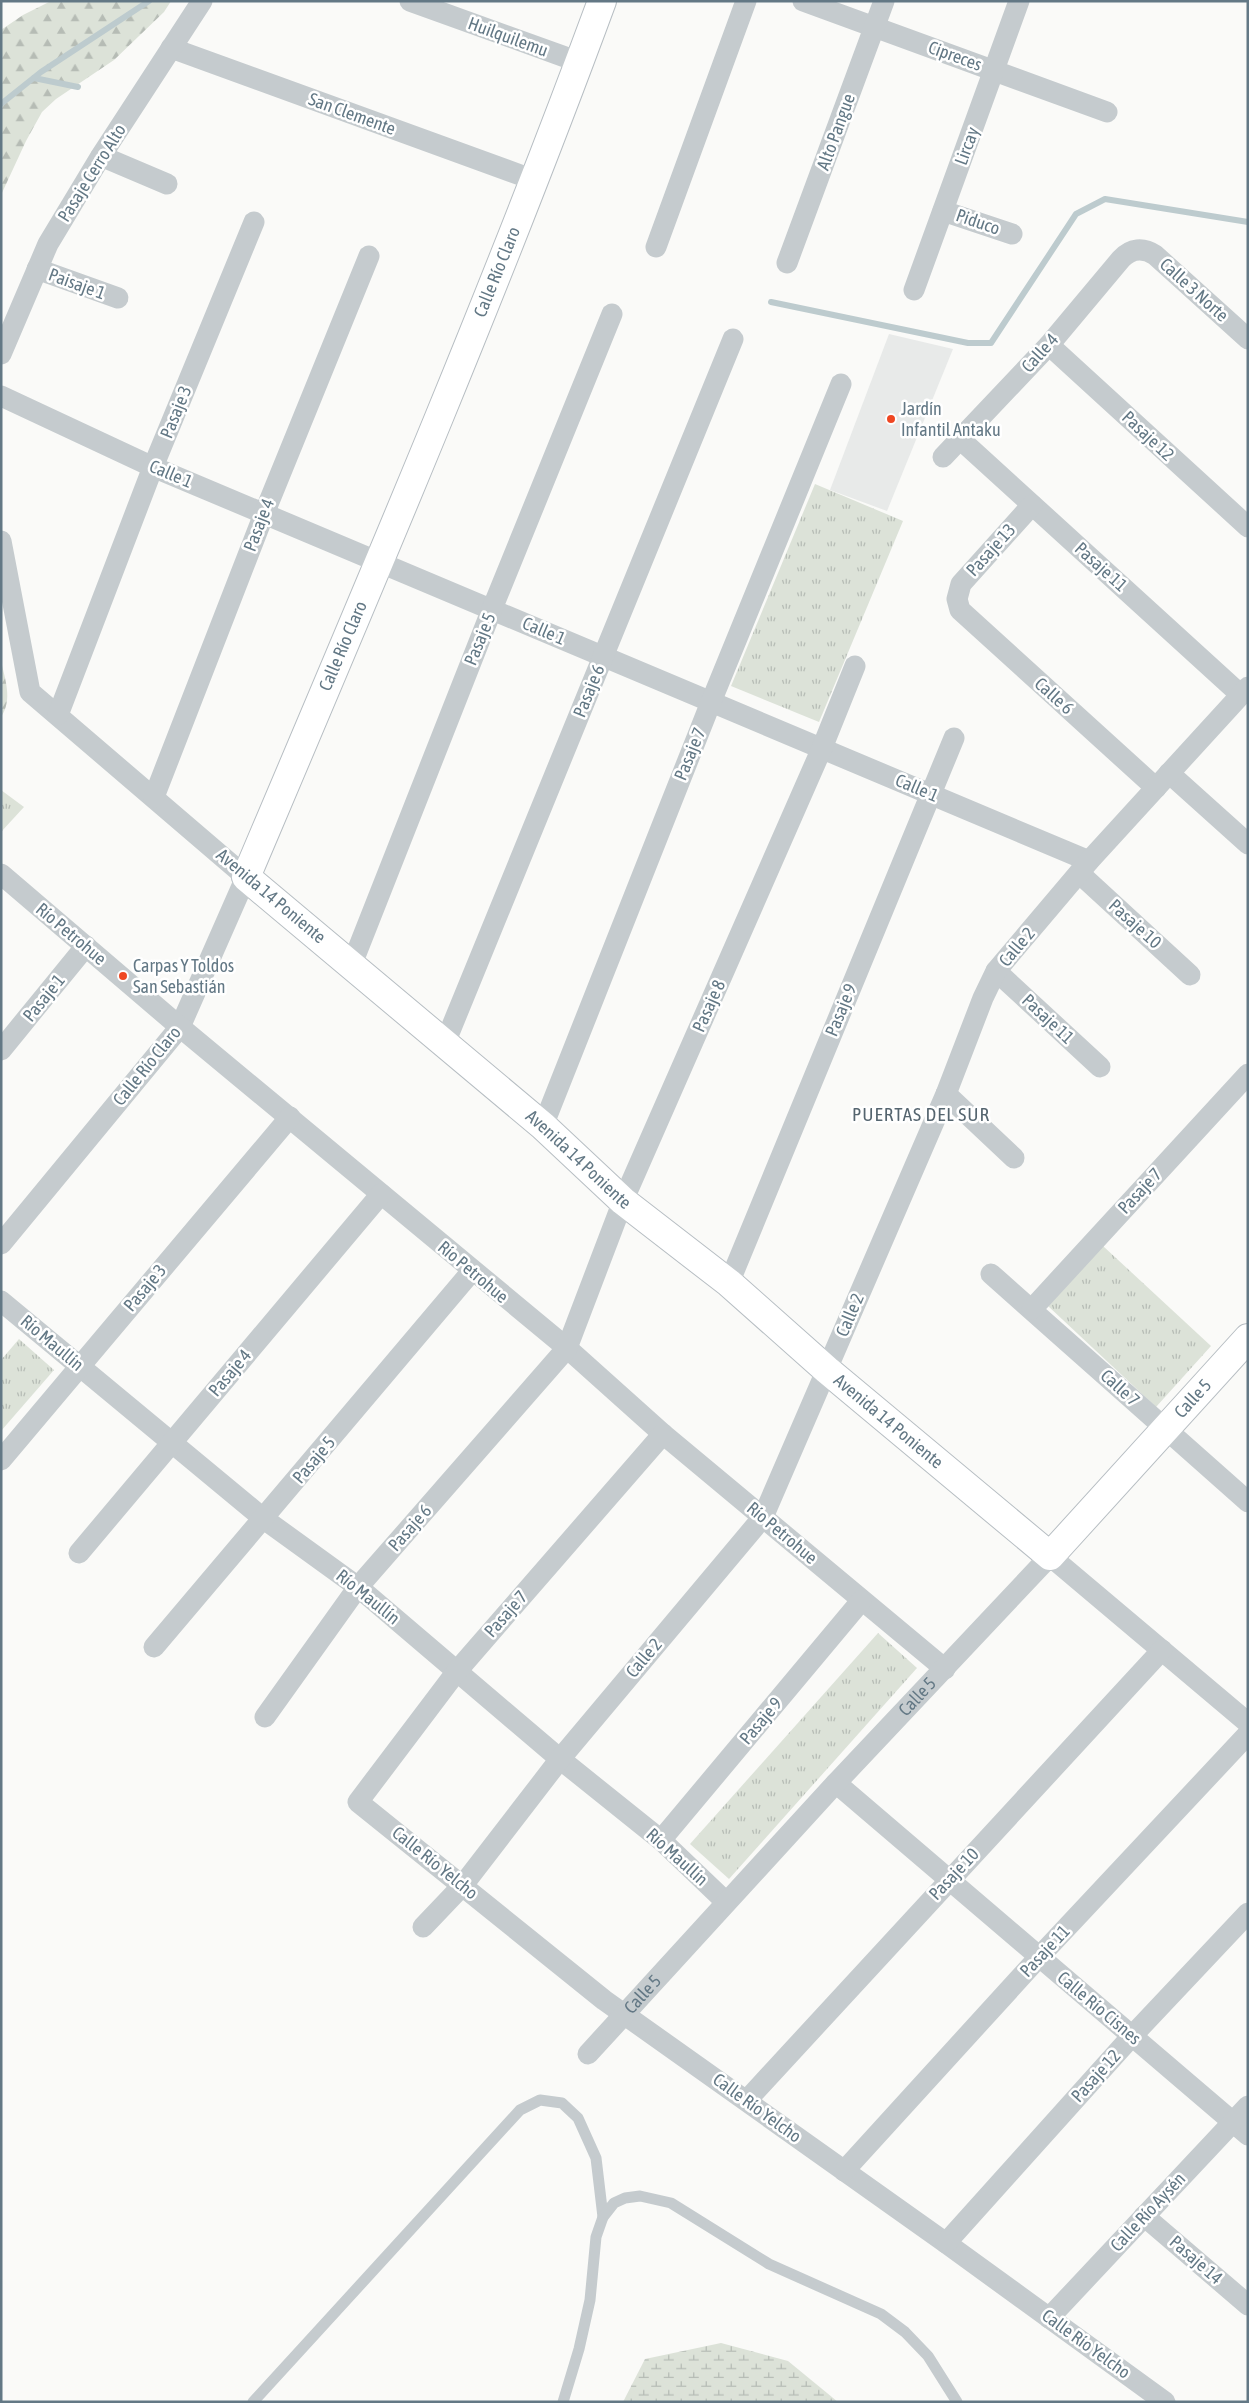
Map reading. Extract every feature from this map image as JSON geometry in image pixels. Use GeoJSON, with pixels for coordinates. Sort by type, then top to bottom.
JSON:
{"type":"FeatureCollection","features":[{"type":"Feature","properties":{"kind":"street","name":"Pasaje Cerro Alto"},"geometry":{"type":"LineString","coordinates":[[1,354],[48,244],[101,156],[202,1]]}},
{"type":"Feature","properties":{"kind":"street","name":"Huilquilemu"},"geometry":{"type":"LineString","coordinates":[[410,1],[579,62]]}},
{"type":"Feature","properties":{"kind":"street","name":"Calle Río Claro"},"geometry":{"type":"LineString","coordinates":[[1,1244],[180,1027],[246,877],[379,562],[534,180],[602,1]]}},
{"type":"Feature","properties":{"kind":"street"},"geometry":{"type":"LineString","coordinates":[[656,246],[746,1]]}},
{"type":"Feature","properties":{"kind":"street","name":"Cipreces"},"geometry":{"type":"LineString","coordinates":[[803,1],[1107,112]]}},
{"type":"Feature","properties":{"kind":"street","name":"Alto Pangue"},"geometry":{"type":"LineString","coordinates":[[787,263],[884,1]]}},
{"type":"Feature","properties":{"kind":"street","name":"Lircay"},"geometry":{"type":"LineString","coordinates":[[914,290],[1019,1]]}},
{"type":"Feature","properties":{"kind":"street","name":"San Clemente"},"geometry":{"type":"LineString","coordinates":[[171,48],[534,180]]}},
{"type":"Feature","properties":{"kind":"street"},"geometry":{"type":"LineString","coordinates":[[101,156],[167,184]]}},
{"type":"Feature","properties":{"kind":"street","name":"Piduco"},"geometry":{"type":"LineString","coordinates":[[944,211],[1012,234]]}},
{"type":"Feature","properties":{"kind":"street","name":"Pasaje 3"},"geometry":{"type":"LineString","coordinates":[[58,715],[153,467],[254,222]]}},
{"type":"Feature","properties":{"kind":"street","name":"Calle 3 Norte"},"geometry":{"type":"LineString","coordinates":[[1136,249],[1150,251],[1248,338]]}},
{"type":"Feature","properties":{"kind":"street","name":"Calle 4"},"geometry":{"type":"LineString","coordinates":[[943,457],[1049,345],[1121,259],[1136,249]]}},
{"type":"Feature","properties":{"kind":"street","name":"Pasaje 4"},"geometry":{"type":"LineString","coordinates":[[154,797],[264,514],[369,256]]}},
{"type":"Feature","properties":{"kind":"street","name":"Paisaje 1"},"geometry":{"type":"LineString","coordinates":[[37,269],[118,298]]}},
{"type":"Feature","properties":{"kind":"street","name":"Pasaje 5"},"geometry":{"type":"LineString","coordinates":[[352,964],[492,609],[612,314]]}},
{"type":"Feature","properties":{"kind":"street","name":"Pasaje 6"},"geometry":{"type":"LineString","coordinates":[[445,1043],[733,339]]}},
{"type":"Feature","properties":{"kind":"street","name":"Pasaje 12"},"geometry":{"type":"LineString","coordinates":[[1049,345],[1248,527]]}},
{"type":"Feature","properties":{"kind":"street","name":"Pasaje 7"},"geometry":{"type":"LineString","coordinates":[[543,1126],[711,702],[841,384]]}},
{"type":"Feature","properties":{"kind":"street","name":"Calle 1"},"geometry":{"type":"LineString","coordinates":[[1,396],[153,467],[930,794],[1084,867]]}},
{"type":"Feature","properties":{"kind":"street","name":"Pasaje 11"},"geometry":{"type":"LineString","coordinates":[[961,440],[1032,505],[1244,691]]}},
{"type":"Feature","properties":{"kind":"street","name":"Pasaje 13"},"geometry":{"type":"LineString","coordinates":[[957,600],[961,584],[1032,505]]}},
{"type":"Feature","properties":{"kind":"street","name":"Avenida 14 Poniente"},"geometry":{"type":"LineString","coordinates":[[1,541],[30,692],[246,877],[543,1126],[623,1201],[728,1283],[827,1370],[1248,1723]]}},
{"type":"Feature","properties":{"kind":"street","name":"Calle 6"},"geometry":{"type":"LineString","coordinates":[[957,600],[964,614],[1163,781],[1248,844]]}},
{"type":"Feature","properties":{"kind":"street","name":"Pasaje 8"},"geometry":{"type":"LineString","coordinates":[[567,1348],[623,1201],[822,748],[855,666]]}},
{"type":"Feature","properties":{"kind":"street","name":"Calle 2"},"geometry":{"type":"LineString","coordinates":[[423,1927],[462,1885],[560,1759],[762,1517],[946,1094],[983,998],[996,971],[1084,867],[1244,691]]}},
{"type":"Feature","properties":{"kind":"street","name":"Pasaje 9"},"geometry":{"type":"LineString","coordinates":[[728,1283],[954,738]]}},
{"type":"Feature","properties":{"kind":"street","name":"Pasaje 10"},"geometry":{"type":"LineString","coordinates":[[1084,867],[1190,975]]}},
{"type":"Feature","properties":{"kind":"street","name":"Río Petrohue"},"geometry":{"type":"LineString","coordinates":[[1,874],[472,1272],[567,1348],[663,1434],[861,1601],[945,1669]]}},
{"type":"Feature","properties":{"kind":"street","name":"Pasaje 1"},"geometry":{"type":"LineString","coordinates":[[1,1050],[86,946]]}},
{"type":"Feature","properties":{"kind":"street","name":"Pasaje 11"},"geometry":{"type":"LineString","coordinates":[[996,971],[1100,1067]]}},
{"type":"Feature","properties":{"kind":"street","name":"Pasaje 7"},"geometry":{"type":"LineString","coordinates":[[1032,1309],[1248,1074]]}},
{"type":"Feature","properties":{"kind":"street"},"geometry":{"type":"LineString","coordinates":[[946,1094],[1014,1158]]}},
{"type":"Feature","properties":{"kind":"street","name":"Pasaje 3"},"geometry":{"type":"LineString","coordinates":[[1,1460],[290,1117]]}},
{"type":"Feature","properties":{"kind":"street","name":"Pasaje 4"},"geometry":{"type":"LineString","coordinates":[[79,1553],[381,1194]]}},
{"type":"Feature","properties":{"kind":"street","name":"Pasaje 5"},"geometry":{"type":"LineString","coordinates":[[154,1647],[472,1272]]}},
{"type":"Feature","properties":{"kind":"street","name":"Calle 7"},"geometry":{"type":"LineString","coordinates":[[991,1274],[1248,1502]]}},
{"type":"Feature","properties":{"kind":"street","name":"Río Maullín"},"geometry":{"type":"LineString","coordinates":[[1,1301],[264,1519],[358,1587],[560,1759],[661,1840],[726,1902]]}},
{"type":"Feature","properties":{"kind":"street","name":"Calle 5"},"geometry":{"type":"LineString","coordinates":[[588,2054],[836,1783],[1050,1556],[1248,1338]]}},
{"type":"Feature","properties":{"kind":"street","name":"Pasaje 6"},"geometry":{"type":"LineString","coordinates":[[265,1718],[358,1587],[567,1348]]}},
{"type":"Feature","properties":{"kind":"street","name":"Pasaje 7"},"geometry":{"type":"LineString","coordinates":[[358,1802],[457,1671],[663,1434]]}},
{"type":"Feature","properties":{"kind":"street","name":"Pasaje 9"},"geometry":{"type":"LineString","coordinates":[[661,1840],[861,1601]]}},
{"type":"Feature","properties":{"kind":"street","name":"Pasaje 10"},"geometry":{"type":"LineString","coordinates":[[747,2100],[1162,1650]]}},
{"type":"Feature","properties":{"kind":"street","name":"Pasaje 11"},"geometry":{"type":"LineString","coordinates":[[844,2171],[1039,1957],[1248,1734]]}},
{"type":"Feature","properties":{"kind":"street","name":"Calle Río Cisnes"},"geometry":{"type":"LineString","coordinates":[[836,1783],[1240,2129]]}},
{"type":"Feature","properties":{"kind":"street","name":"Calle Río Yelcho"},"geometry":{"type":"LineString","coordinates":[[358,1802],[624,2014],[747,2100],[1165,2402]]}},
{"type":"Feature","properties":{"kind":"street","name":"Pasaje 12"},"geometry":{"type":"LineString","coordinates":[[946,2243],[1132,2036],[1248,1913]]}},
{"type":"Feature","properties":{"kind":"street","name":"Calle Río Aysén"},"geometry":{"type":"LineString","coordinates":[[1049,2318],[1144,2216],[1240,2129],[1248,2106]]}},
{"type":"Feature","properties":{"kind":"street","name":"Pasaje 14"},"geometry":{"type":"LineString","coordinates":[[1144,2216],[1248,2304]]}},
{"type":"Feature","properties":{"kind":"lane"},"geometry":{"type":"LineString","coordinates":[[252,2402],[520,2110],[540,2100],[562,2103],[578,2118],[596,2158],[603,2217]]}},
{"type":"Feature","properties":{"kind":"lane"},"geometry":{"type":"LineString","coordinates":[[563,2402],[579,2349],[590,2300],[596,2237],[603,2217],[614,2203],[626,2198],[653,2198],[671,2203],[769,2264],[881,2314],[904,2332],[928,2356],[957,2402]]}},
{"type":"Feature","properties":{"kind":"shaded area","name":"Jardín Infantil Antaku"},"geometry":{"type":"Polygon","coordinates":[[[889,334],[953,349],[887,511],[830,490],[889,334]]]}},
{"type":"Feature","properties":{"kind":"green space"},"geometry":{"type":"Polygon","coordinates":[[[51,1],[171,1],[164,12],[114,60],[56,99],[42,112],[26,141],[1,195],[1,30],[23,15],[51,1]]]}},
{"type":"Feature","properties":{"kind":"green space"},"geometry":{"type":"Polygon","coordinates":[[[815,484],[903,521],[819,722],[731,686],[815,484]]]}},
{"type":"Feature","properties":{"kind":"green space"},"geometry":{"type":"Polygon","coordinates":[[[1,661],[6,682],[7,704],[1,717],[1,661]]]}},
{"type":"Feature","properties":{"kind":"green space"},"geometry":{"type":"Polygon","coordinates":[[[1,790],[24,807],[1,832],[1,790]]]}},
{"type":"Feature","properties":{"kind":"green space"},"geometry":{"type":"Polygon","coordinates":[[[1103,1246],[1211,1346],[1156,1407],[1048,1306],[1103,1246]]]}},
{"type":"Feature","properties":{"kind":"green space"},"geometry":{"type":"Polygon","coordinates":[[[19,1339],[54,1370],[1,1431],[1,1360],[19,1339]]]}},
{"type":"Feature","properties":{"kind":"green space"},"geometry":{"type":"Polygon","coordinates":[[[878,1633],[917,1668],[729,1879],[690,1844],[878,1633]]]}},
{"type":"Feature","properties":{"kind":"green space"},"geometry":{"type":"Polygon","coordinates":[[[721,2343],[788,2361],[838,2402],[623,2402],[645,2359],[721,2343]]]}},
{"type":"Feature","properties":{"kind":"waterway"},"geometry":{"type":"LineString","coordinates":[[1,104],[41,72],[149,1]]}},
{"type":"Feature","properties":{"kind":"waterway"},"geometry":{"type":"LineString","coordinates":[[34,78],[78,87]]}},
{"type":"Feature","properties":{"kind":"waterway"},"geometry":{"type":"LineString","coordinates":[[771,302],[968,343],[991,343],[1076,214],[1105,199],[1248,222]]}},
{"type":"Feature","properties":{"kind":"place","name":"Jardín Infantil Antaku"},"geometry":{"type":"Point","coordinates":[891,419]}},
{"type":"Feature","properties":{"kind":"place","name":"Carpas Y Toldos San Sebastián"},"geometry":{"type":"Point","coordinates":[123,976]}},
{"type":"Feature","properties":{"kind":"district","name":"PUERTAS DEL SUR"},"geometry":{"type":"Point","coordinates":[921,1114]}}]}
